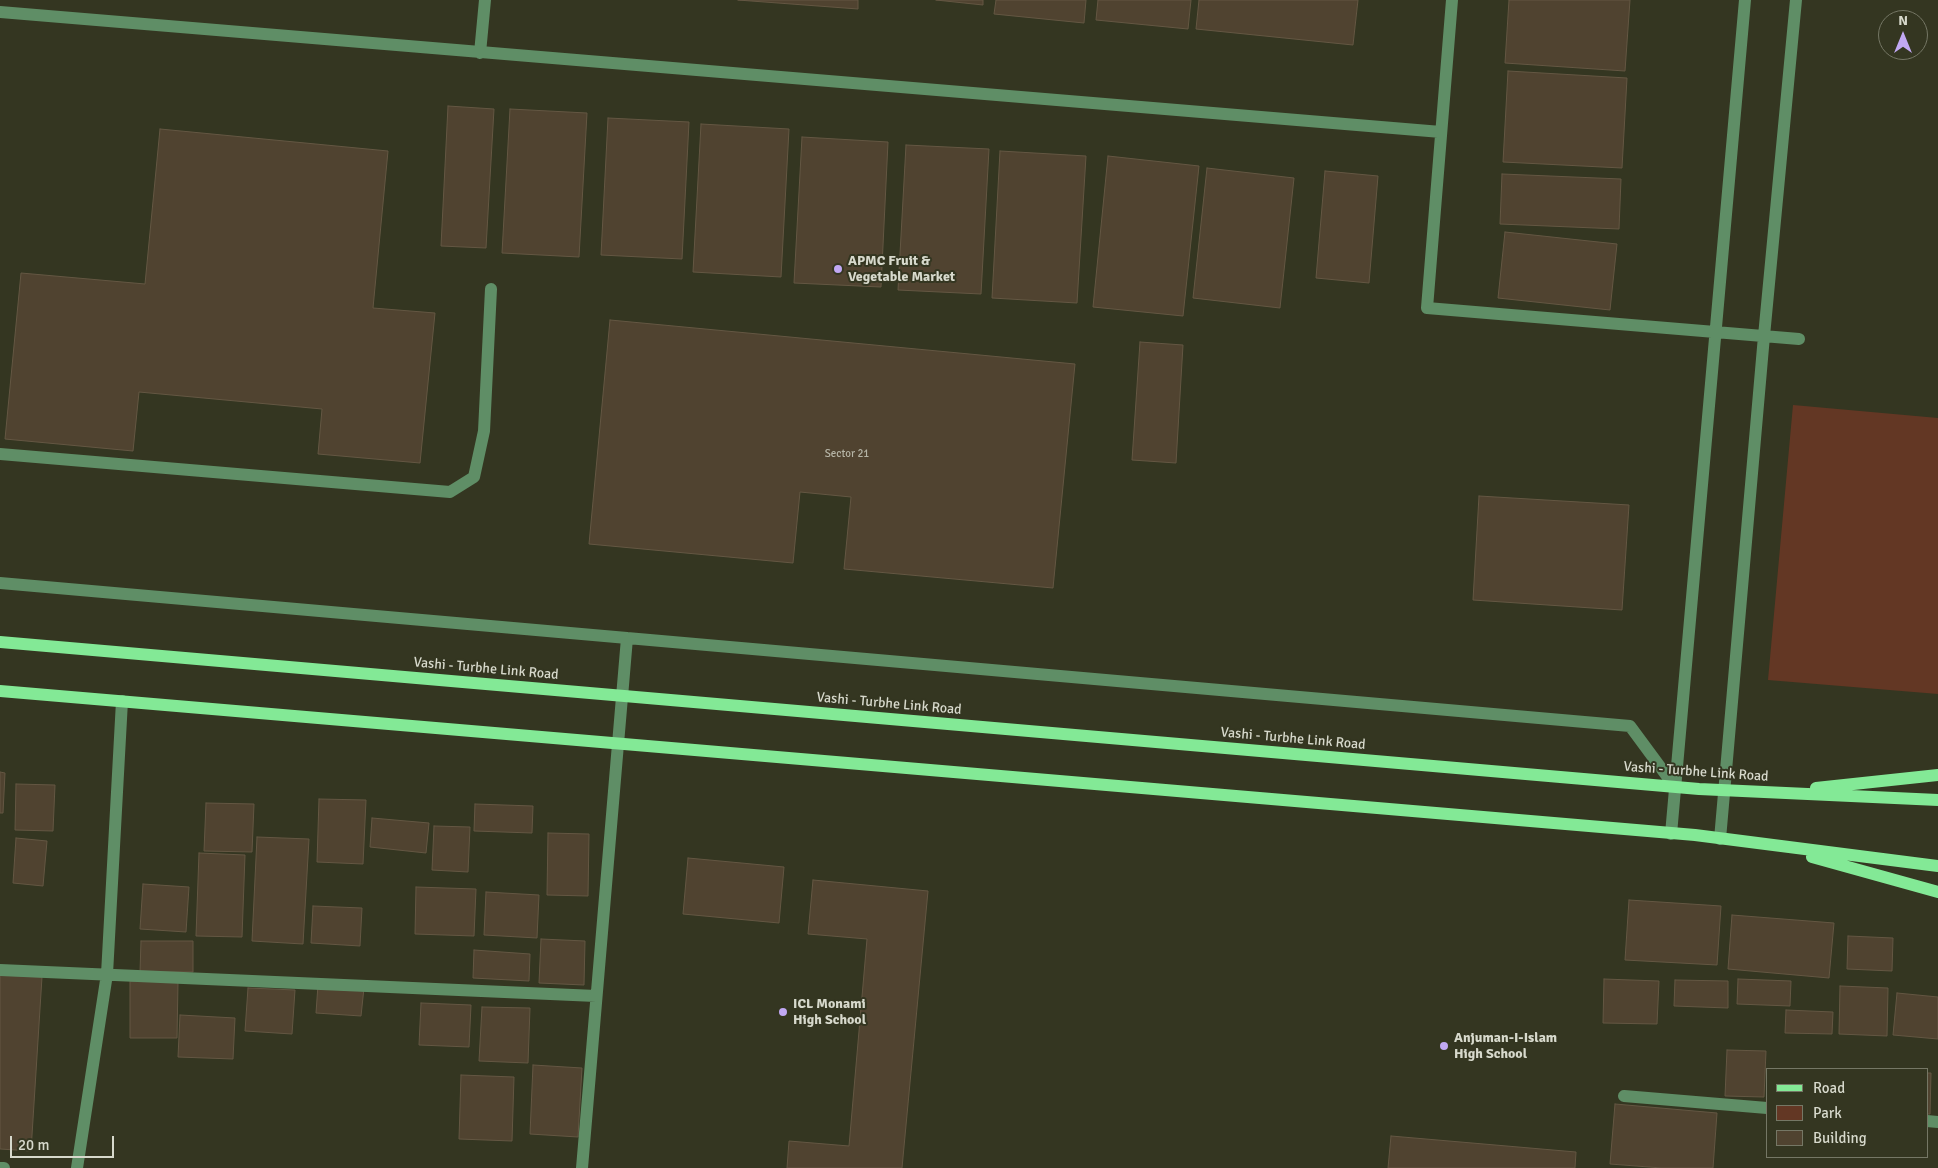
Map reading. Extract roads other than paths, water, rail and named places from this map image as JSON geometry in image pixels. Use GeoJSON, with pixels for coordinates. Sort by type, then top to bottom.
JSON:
{"type":"FeatureCollection","features":[{"type":"Feature","properties":{"kind":"main road","name":"Vashi - Turbhe Link Road"},"geometry":{"type":"LineString","coordinates":[[0,642],[1675,787],[1776,793]]}},
{"type":"Feature","properties":{"kind":"main road"},"geometry":{"type":"LineString","coordinates":[[0,691],[1672,834],[1938,866]]}},
{"type":"Feature","properties":{"kind":"main road"},"geometry":{"type":"LineString","coordinates":[[1776,793],[1938,775]]}},
{"type":"Feature","properties":{"kind":"main road"},"geometry":{"type":"LineString","coordinates":[[1776,793],[1938,800]]}},
{"type":"Feature","properties":{"kind":"main road"},"geometry":{"type":"LineString","coordinates":[[1772,845],[1938,892]]}},
{"type":"Feature","properties":{"kind":"street"},"geometry":{"type":"LineString","coordinates":[[480,53],[485,0]]}},
{"type":"Feature","properties":{"kind":"street"},"geometry":{"type":"LineString","coordinates":[[1452,0],[1427,308],[1799,339]]}},
{"type":"Feature","properties":{"kind":"street"},"geometry":{"type":"LineString","coordinates":[[1672,834],[1745,0]]}},
{"type":"Feature","properties":{"kind":"street"},"geometry":{"type":"LineString","coordinates":[[1720,839],[1764,336],[1796,0]]}},
{"type":"Feature","properties":{"kind":"street"},"geometry":{"type":"LineString","coordinates":[[0,12],[1441,132]]}},
{"type":"Feature","properties":{"kind":"street"},"geometry":{"type":"LineString","coordinates":[[0,454],[450,492],[474,477],[484,431],[491,289]]}},
{"type":"Feature","properties":{"kind":"street"},"geometry":{"type":"LineString","coordinates":[[0,583],[1630,726],[1675,787]]}},
{"type":"Feature","properties":{"kind":"street"},"geometry":{"type":"LineString","coordinates":[[582,1168],[627,638]]}},
{"type":"Feature","properties":{"kind":"street"},"geometry":{"type":"LineString","coordinates":[[77,1168],[107,974],[122,701]]}},
{"type":"Feature","properties":{"kind":"street"},"geometry":{"type":"LineString","coordinates":[[0,970],[596,996]]}},
{"type":"Feature","properties":{"kind":"street"},"geometry":{"type":"LineString","coordinates":[[1624,1096],[1766,1108]]}},
{"type":"Feature","properties":{"kind":"place","name":"APMC Fruit & Vegetable Market"},"geometry":{"type":"Point","coordinates":[838,269]}},
{"type":"Feature","properties":{"kind":"place","name":"ICL Monami High School"},"geometry":{"type":"Point","coordinates":[783,1012]}},
{"type":"Feature","properties":{"kind":"place","name":"Anjuman-I-Islam High School"},"geometry":{"type":"Point","coordinates":[1444,1046]}}]}
